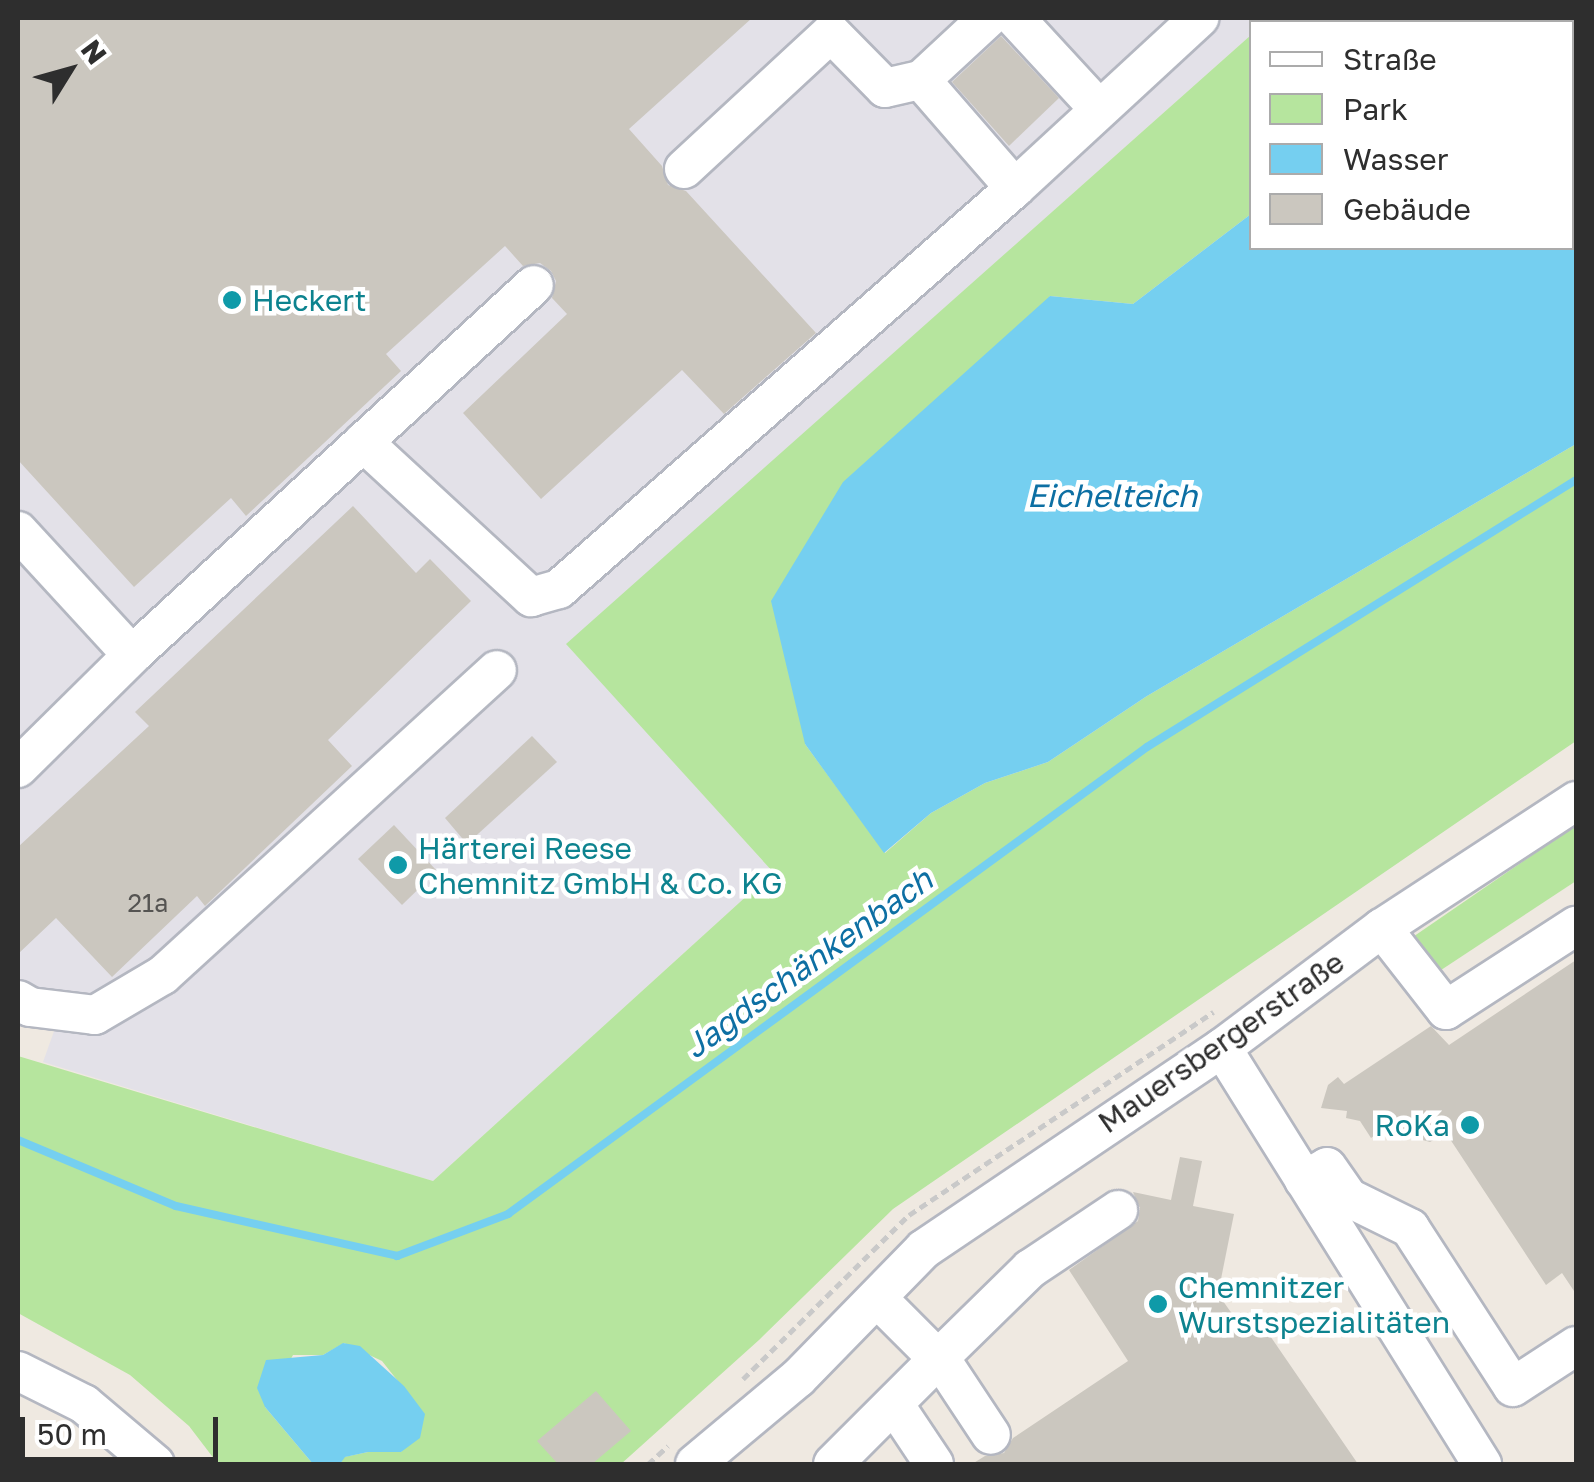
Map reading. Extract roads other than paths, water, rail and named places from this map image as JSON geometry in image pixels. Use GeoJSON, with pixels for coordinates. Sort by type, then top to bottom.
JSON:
{"type":"FeatureCollection","features":[{"type":"Feature","properties":{"kind":"street"},"geometry":{"type":"LineString","coordinates":[[684,169],[830,25],[885,88],[921,80],[988,18]]}},
{"type":"Feature","properties":{"kind":"street"},"geometry":{"type":"LineString","coordinates":[[1015,18],[1100,110]]}},
{"type":"Feature","properties":{"kind":"street"},"geometry":{"type":"LineString","coordinates":[[363,442],[531,596],[559,589],[1015,188],[1199,18]]}},
{"type":"Feature","properties":{"kind":"street"},"geometry":{"type":"LineString","coordinates":[[921,80],[1015,188]]}},
{"type":"Feature","properties":{"kind":"street"},"geometry":{"type":"LineString","coordinates":[[18,768],[132,656],[534,284]]}},
{"type":"Feature","properties":{"kind":"street"},"geometry":{"type":"LineString","coordinates":[[18,532],[132,656]]}},
{"type":"Feature","properties":{"kind":"street"},"geometry":{"type":"LineString","coordinates":[[18,1000],[30,1007],[95,1015],[164,974],[497,670]]}},
{"type":"Feature","properties":{"kind":"street","name":"Mauersbergerstraße"},"geometry":{"type":"LineString","coordinates":[[695,1464],[798,1378],[879,1300],[924,1249],[1222,1048],[1382,928],[1576,801]]}},
{"type":"Feature","properties":{"kind":"street"},"geometry":{"type":"LineString","coordinates":[[1382,928],[1446,1010],[1576,926]]}},
{"type":"Feature","properties":{"kind":"street"},"geometry":{"type":"LineString","coordinates":[[1222,1048],[1482,1464]]}},
{"type":"Feature","properties":{"kind":"street"},"geometry":{"type":"LineString","coordinates":[[1304,1180],[1327,1167],[1349,1198],[1410,1228],[1513,1387],[1576,1346]]}},
{"type":"Feature","properties":{"kind":"street"},"geometry":{"type":"LineString","coordinates":[[832,1464],[1030,1269],[1118,1210]]}},
{"type":"Feature","properties":{"kind":"street"},"geometry":{"type":"LineString","coordinates":[[879,1300],[939,1359],[990,1435]]}},
{"type":"Feature","properties":{"kind":"street"},"geometry":{"type":"LineString","coordinates":[[18,1370],[84,1404],[155,1464]]}},
{"type":"Feature","properties":{"kind":"street"},"geometry":{"type":"LineString","coordinates":[[894,1404],[934,1464]]}},
{"type":"Feature","properties":{"kind":"water","name":"Eichelteich"},"geometry":{"type":"Polygon","coordinates":[[[1574,112],[1576,116],[1576,444],[1147,696],[1048,762],[985,783],[931,813],[884,853],[805,744],[771,601],[843,482],[1050,296],[1133,304],[1249,216],[1249,250],[1574,250],[1574,112]]]}},
{"type":"Feature","properties":{"kind":"water"},"geometry":{"type":"Polygon","coordinates":[[[343,1343],[360,1346],[404,1386],[425,1414],[420,1438],[401,1452],[368,1452],[345,1457],[340,1464],[313,1464],[265,1407],[257,1388],[266,1360],[323,1355],[343,1343]]]}},
{"type":"Feature","properties":{"kind":"waterway","name":"Jagdschänkenbach"},"geometry":{"type":"LineString","coordinates":[[18,1140],[176,1206],[397,1256],[508,1214],[1147,747],[1576,480]]}},
{"type":"Feature","properties":{"kind":"place","name":"Heckert"},"geometry":{"type":"Point","coordinates":[232,300]}},
{"type":"Feature","properties":{"kind":"place","name":"Härterei Reese Chemnitz GmbH & Co. KG"},"geometry":{"type":"Point","coordinates":[398,865]}},
{"type":"Feature","properties":{"kind":"place","name":"RoKa"},"geometry":{"type":"Point","coordinates":[1470,1125]}},
{"type":"Feature","properties":{"kind":"place","name":"Chemnitzer Wurstspezialitäten"},"geometry":{"type":"Point","coordinates":[1158,1304]}}]}
